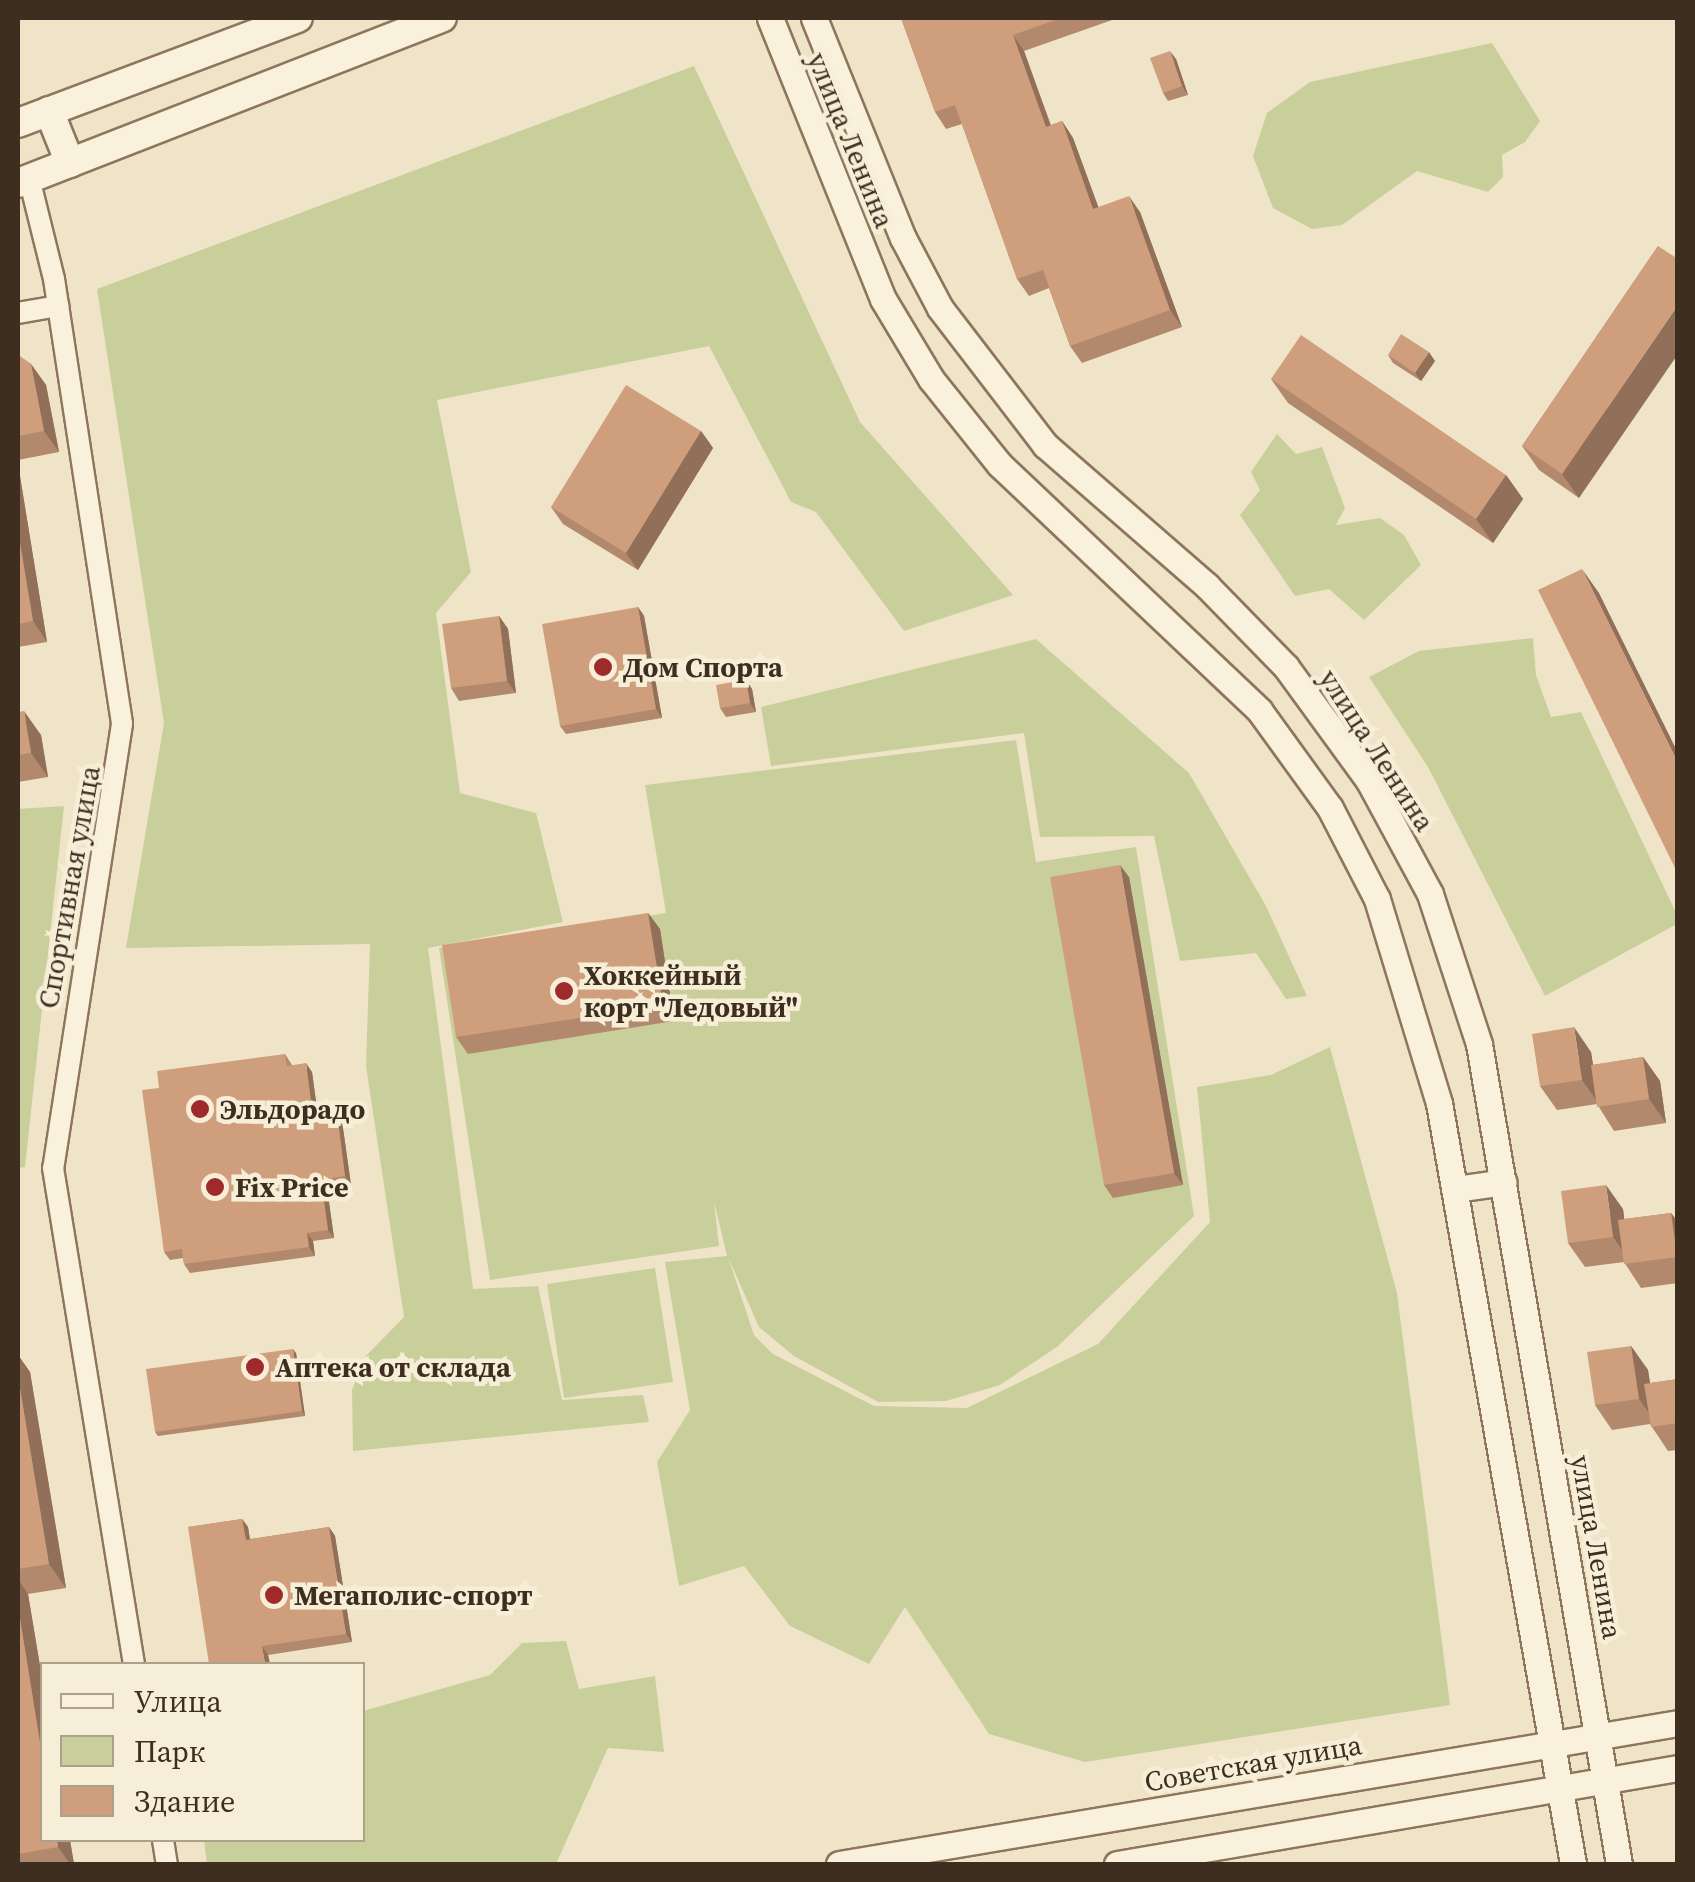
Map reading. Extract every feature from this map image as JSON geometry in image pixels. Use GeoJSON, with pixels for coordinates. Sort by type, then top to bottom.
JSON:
{"type":"FeatureCollection","features":[{"type":"Feature","properties":{"kind":"main road"},"geometry":{"type":"LineString","coordinates":[[18,123],[298,18]]}},
{"type":"Feature","properties":{"kind":"main road"},"geometry":{"type":"LineString","coordinates":[[23,180],[442,18]]}},
{"type":"Feature","properties":{"kind":"main road"},"geometry":{"type":"LineString","coordinates":[[49,112],[70,163]]}},
{"type":"Feature","properties":{"kind":"street","name":"улица Ленина"},"geometry":{"type":"LineString","coordinates":[[770,18],[883,299],[931,379],[1014,479],[1217,664],[1330,808],[1396,949],[1432,1074],[1455,1190],[1573,1864]]}},
{"type":"Feature","properties":{"kind":"street","name":"улица Ленина"},"geometry":{"type":"LineString","coordinates":[[814,18],[895,220],[931,290],[1045,445],[1242,621],[1330,724],[1370,781],[1450,944],[1479,1044],[1618,1864]]}},
{"type":"Feature","properties":{"kind":"street","name":"Спортивная улица"},"geometry":{"type":"LineString","coordinates":[[23,180],[58,306],[122,724],[53,1168],[134,1662]]}},
{"type":"Feature","properties":{"kind":"street"},"geometry":{"type":"LineString","coordinates":[[18,312],[58,306]]}},
{"type":"Feature","properties":{"kind":"street"},"geometry":{"type":"LineString","coordinates":[[1014,479],[1045,445]]}},
{"type":"Feature","properties":{"kind":"street"},"geometry":{"type":"LineString","coordinates":[[1455,1190],[1504,1182]]}},
{"type":"Feature","properties":{"kind":"street","name":"Советская улица"},"geometry":{"type":"LineString","coordinates":[[839,1864],[1678,1723]]}},
{"type":"Feature","properties":{"kind":"street"},"geometry":{"type":"LineString","coordinates":[[1117,1864],[1678,1768]]}},
{"type":"Feature","properties":{"kind":"green space"},"geometry":{"type":"Polygon","coordinates":[[[1492,43],[1540,121],[1525,142],[1502,155],[1503,177],[1488,192],[1417,171],[1342,225],[1312,229],[1273,208],[1253,156],[1267,113],[1310,82],[1492,43]]]}},
{"type":"Feature","properties":{"kind":"green space"},"geometry":{"type":"Polygon","coordinates":[[[694,66],[860,422],[1013,595],[904,631],[816,512],[791,502],[709,346],[437,400],[471,572],[436,613],[460,793],[536,813],[563,922],[428,948],[473,1289],[538,1286],[562,1400],[643,1395],[649,1422],[353,1451],[352,1390],[365,1357],[404,1317],[366,1066],[370,944],[126,948],[164,723],[97,289],[694,66]]]}},
{"type":"Feature","properties":{"kind":"green space"},"geometry":{"type":"Polygon","coordinates":[[[1277,434],[1296,454],[1322,447],[1345,508],[1336,525],[1380,518],[1404,535],[1421,565],[1364,620],[1329,589],[1295,596],[1240,515],[1260,490],[1251,472],[1277,434]]]}},
{"type":"Feature","properties":{"kind":"green space"},"geometry":{"type":"Polygon","coordinates":[[[1533,638],[1536,675],[1551,717],[1581,712],[1678,917],[1677,924],[1545,996],[1428,767],[1369,677],[1419,651],[1533,638]]]}},
{"type":"Feature","properties":{"kind":"green space"},"geometry":{"type":"Polygon","coordinates":[[[1036,639],[1189,773],[1266,906],[1307,996],[1286,999],[1256,953],[1180,961],[1154,836],[1040,837],[1024,733],[771,766],[761,707],[1036,639]]]}},
{"type":"Feature","properties":{"kind":"green space"},"geometry":{"type":"Polygon","coordinates":[[[1016,740],[1036,862],[1136,847],[1194,1216],[1057,1347],[1000,1385],[946,1401],[878,1402],[794,1356],[759,1327],[728,1257],[754,1335],[773,1354],[874,1406],[967,1408],[1098,1344],[1210,1222],[1197,1087],[1271,1075],[1330,1047],[1397,1293],[1450,1705],[1085,1762],[989,1734],[905,1607],[869,1664],[790,1626],[744,1566],[679,1586],[657,1462],[690,1410],[665,1262],[727,1256],[714,1202],[719,1246],[490,1280],[439,948],[666,913],[645,785],[1016,740]]]}},
{"type":"Feature","properties":{"kind":"green space"},"geometry":{"type":"Polygon","coordinates":[[[64,806],[25,1167],[18,1168],[18,809],[64,806]]]}},
{"type":"Feature","properties":{"kind":"green space"},"geometry":{"type":"Polygon","coordinates":[[[655,1268],[673,1382],[564,1398],[547,1284],[655,1268]]]}},
{"type":"Feature","properties":{"kind":"green space"},"geometry":{"type":"Polygon","coordinates":[[[566,1641],[579,1689],[655,1676],[664,1752],[608,1748],[556,1864],[207,1864],[204,1842],[365,1842],[365,1710],[490,1675],[522,1643],[566,1641]]]}},
{"type":"Feature","properties":{"kind":"building"},"geometry":{"type":"Polygon","coordinates":[[[901,18],[1061,18],[1013,35],[1046,127],[1062,121],[1093,209],[1129,196],[1170,310],[1070,346],[1043,270],[1017,279],[955,105],[935,112],[901,18]]]}},
{"type":"Feature","properties":{"kind":"building"},"geometry":{"type":"Polygon","coordinates":[[[1170,51],[1182,86],[1163,93],[1150,58],[1170,51]]]}},
{"type":"Feature","properties":{"kind":"building"},"geometry":{"type":"Polygon","coordinates":[[[1658,246],[1678,259],[1678,305],[1562,474],[1522,446],[1658,246]]]}},
{"type":"Feature","properties":{"kind":"building"},"geometry":{"type":"Polygon","coordinates":[[[1401,334],[1429,352],[1415,373],[1388,355],[1401,334]]]}},
{"type":"Feature","properties":{"kind":"building"},"geometry":{"type":"Polygon","coordinates":[[[1301,335],[1506,475],[1476,519],[1271,379],[1301,335]]]}},
{"type":"Feature","properties":{"kind":"building"},"geometry":{"type":"Polygon","coordinates":[[[18,355],[31,364],[44,431],[18,436],[18,355]]]}},
{"type":"Feature","properties":{"kind":"building"},"geometry":{"type":"Polygon","coordinates":[[[626,385],[701,431],[626,553],[551,507],[626,385]]]}},
{"type":"Feature","properties":{"kind":"building"},"geometry":{"type":"Polygon","coordinates":[[[18,531],[33,621],[18,624],[18,531]]]}},
{"type":"Feature","properties":{"kind":"building"},"geometry":{"type":"Polygon","coordinates":[[[1582,569],[1678,763],[1678,874],[1538,590],[1582,569]]]}},
{"type":"Feature","properties":{"kind":"building","name":"Дом Спорта"},"geometry":{"type":"Polygon","coordinates":[[[638,607],[656,709],[560,726],[542,624],[638,607]]]}},
{"type":"Feature","properties":{"kind":"building"},"geometry":{"type":"Polygon","coordinates":[[[499,616],[507,681],[451,688],[442,624],[499,616]]]}},
{"type":"Feature","properties":{"kind":"building"},"geometry":{"type":"Polygon","coordinates":[[[746,680],[750,703],[720,708],[716,685],[746,680]]]}},
{"type":"Feature","properties":{"kind":"building"},"geometry":{"type":"Polygon","coordinates":[[[24,711],[31,753],[18,755],[18,712],[24,711]]]}},
{"type":"Feature","properties":{"kind":"building"},"geometry":{"type":"Polygon","coordinates":[[[1120,865],[1174,1173],[1104,1185],[1050,877],[1120,865]]]}},
{"type":"Feature","properties":{"kind":"building","name":"Хоккейный корт \"Ледовый\""},"geometry":{"type":"Polygon","coordinates":[[[648,913],[663,1005],[456,1037],[442,945],[648,913]]]}},
{"type":"Feature","properties":{"kind":"building"},"geometry":{"type":"Polygon","coordinates":[[[1574,1027],[1582,1080],[1540,1086],[1532,1034],[1574,1027]]]}},
{"type":"Feature","properties":{"kind":"building"},"geometry":{"type":"Polygon","coordinates":[[[285,1054],[287,1066],[306,1063],[312,1109],[336,1105],[345,1176],[321,1180],[328,1230],[307,1233],[309,1247],[184,1264],[182,1249],[164,1252],[142,1090],[159,1088],[157,1071],[285,1054]]]}},
{"type":"Feature","properties":{"kind":"building"},"geometry":{"type":"Polygon","coordinates":[[[1643,1057],[1649,1099],[1597,1107],[1591,1065],[1643,1057]]]}},
{"type":"Feature","properties":{"kind":"building"},"geometry":{"type":"Polygon","coordinates":[[[1606,1185],[1613,1237],[1568,1243],[1561,1191],[1606,1185]]]}},
{"type":"Feature","properties":{"kind":"building"},"geometry":{"type":"Polygon","coordinates":[[[1671,1213],[1677,1257],[1624,1264],[1618,1220],[1671,1213]]]}},
{"type":"Feature","properties":{"kind":"building"},"geometry":{"type":"Polygon","coordinates":[[[1631,1346],[1639,1399],[1595,1405],[1587,1352],[1631,1346]]]}},
{"type":"Feature","properties":{"kind":"building"},"geometry":{"type":"Polygon","coordinates":[[[293,1349],[302,1411],[155,1432],[146,1369],[293,1349]]]}},
{"type":"Feature","properties":{"kind":"building"},"geometry":{"type":"Polygon","coordinates":[[[18,1376],[49,1564],[18,1569],[18,1376]]]}},
{"type":"Feature","properties":{"kind":"building"},"geometry":{"type":"Polygon","coordinates":[[[1678,1379],[1678,1423],[1651,1427],[1644,1384],[1678,1379]]]}},
{"type":"Feature","properties":{"kind":"building","name":"Мегаполис-спорт"},"geometry":{"type":"Polygon","coordinates":[[[242,1519],[246,1540],[329,1527],[346,1634],[262,1646],[265,1662],[209,1662],[188,1527],[242,1519]]]}},
{"type":"Feature","properties":{"kind":"building"},"geometry":{"type":"Polygon","coordinates":[[[18,1606],[40,1743],[40,1842],[57,1842],[58,1847],[18,1854],[18,1606]]]}},
{"type":"Feature","properties":{"kind":"place","name":"Дом Спорта"},"geometry":{"type":"Point","coordinates":[603,667]}},
{"type":"Feature","properties":{"kind":"place","name":"Хоккейный корт \"Ледовый\""},"geometry":{"type":"Point","coordinates":[564,991]}},
{"type":"Feature","properties":{"kind":"place","name":"Эльдорадо"},"geometry":{"type":"Point","coordinates":[200,1109]}},
{"type":"Feature","properties":{"kind":"place","name":"Fix Price"},"geometry":{"type":"Point","coordinates":[215,1187]}},
{"type":"Feature","properties":{"kind":"place","name":"Аптека от склада"},"geometry":{"type":"Point","coordinates":[255,1367]}},
{"type":"Feature","properties":{"kind":"place","name":"Мегаполис-спорт"},"geometry":{"type":"Point","coordinates":[274,1595]}}]}
